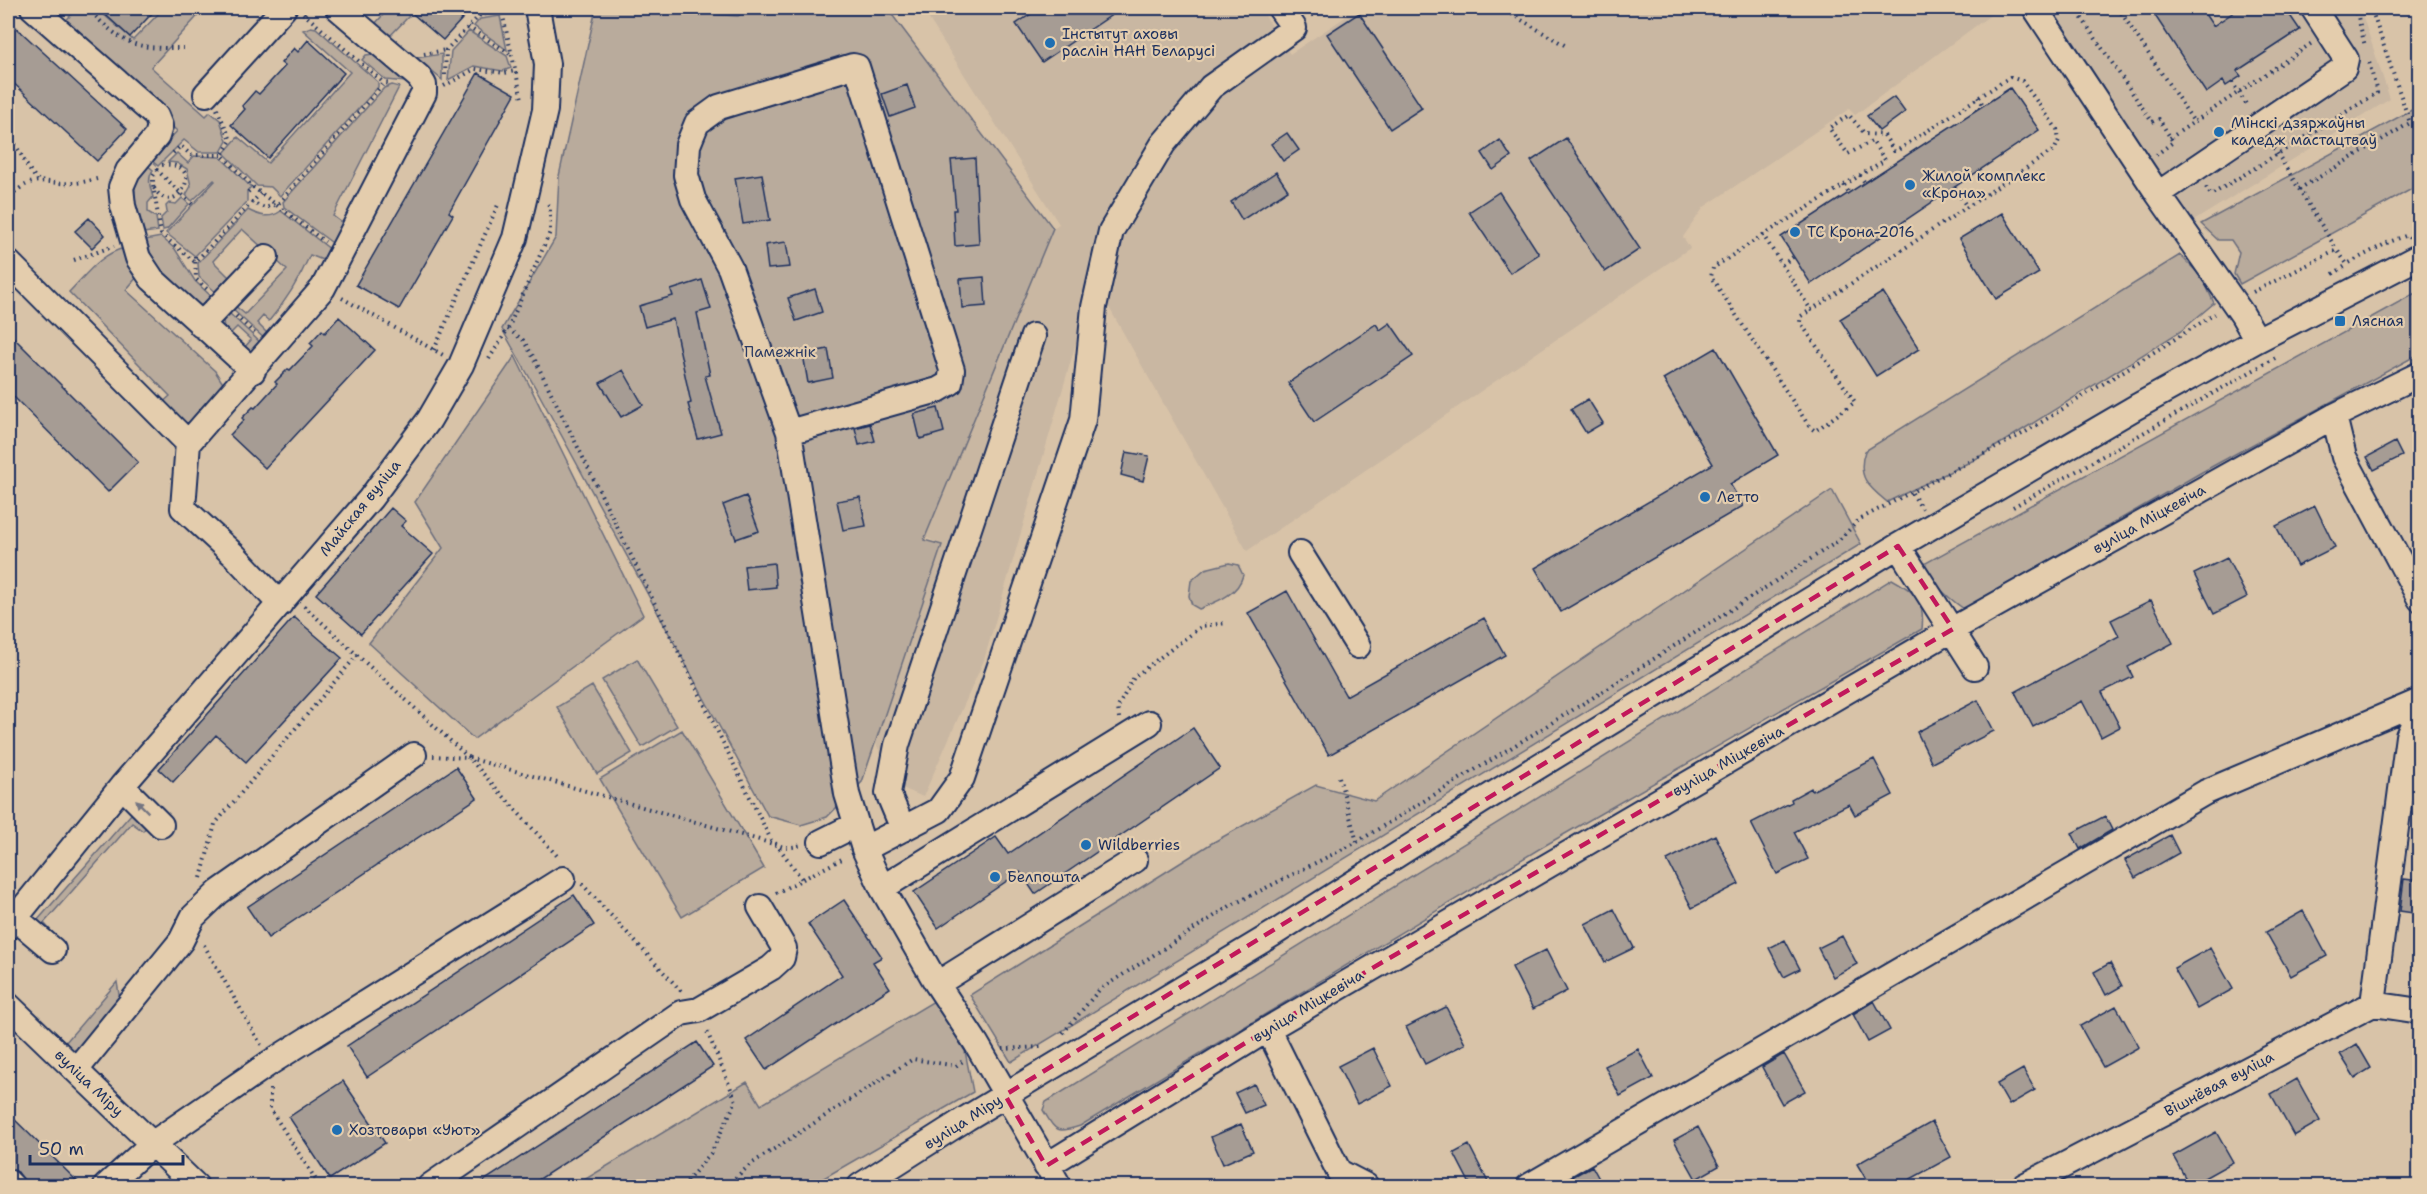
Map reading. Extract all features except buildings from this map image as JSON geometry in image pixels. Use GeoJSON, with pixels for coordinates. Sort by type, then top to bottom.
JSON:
{"type":"FeatureCollection","features":[{"type":"Feature","properties":{"kind":"street"},"geometry":{"type":"LineString","coordinates":[[33,8],[156,116],[160,126],[157,136],[141,166],[121,187],[123,206],[143,269],[253,371]]}},
{"type":"Feature","properties":{"kind":"street"},"geometry":{"type":"LineString","coordinates":[[206,94],[284,8]]}},
{"type":"Feature","properties":{"kind":"street"},"geometry":{"type":"LineString","coordinates":[[285,599],[183,508],[188,443],[323,288],[424,93],[424,85],[418,77],[338,8]]}},
{"type":"Feature","properties":{"kind":"street","name":"Майская вуліца"},"geometry":{"type":"LineString","coordinates":[[11,923],[122,786],[370,499],[429,420],[461,365],[515,238],[545,110],[548,64],[537,8]]}},
{"type":"Feature","properties":{"kind":"street"},"geometry":{"type":"LineString","coordinates":[[864,849],[939,810],[962,778],[1083,420],[1095,308],[1111,231],[1162,144],[1210,87],[1294,28],[1280,8]]}},
{"type":"Feature","properties":{"kind":"street"},"geometry":{"type":"LineString","coordinates":[[2035,8],[2158,194],[2234,302],[2257,340]]}},
{"type":"Feature","properties":{"kind":"street"},"geometry":{"type":"LineString","coordinates":[[2158,194],[2344,68],[2346,59],[2313,8]]}},
{"type":"Feature","properties":{"kind":"street"},"geometry":{"type":"LineString","coordinates":[[789,432],[938,390],[950,383],[952,370],[858,67],[853,66],[719,106],[697,123],[688,145],[686,175],[693,198],[730,268],[789,432],[845,783],[855,825],[882,888],[1059,1186]]}},
{"type":"Feature","properties":{"kind":"street","name":"вуліца Міру"},"geometry":{"type":"LineString","coordinates":[[860,1186],[1005,1095],[1059,1048],[1273,934],[1482,801],[1898,546],[2126,413],[2257,340],[2420,256]]}},
{"type":"Feature","properties":{"kind":"street"},"geometry":{"type":"LineString","coordinates":[[201,325],[266,258]]}},
{"type":"Feature","properties":{"kind":"street"},"geometry":{"type":"LineString","coordinates":[[8,262],[188,443]]}},
{"type":"Feature","properties":{"kind":"street"},"geometry":{"type":"LineString","coordinates":[[903,829],[888,793],[897,745],[1033,336]]}},
{"type":"Feature","properties":{"kind":"street","name":"вуліца Міцкевіча"},"geometry":{"type":"LineString","coordinates":[[1046,1166],[1268,1029],[1953,629],[2334,416],[2420,374]]}},
{"type":"Feature","properties":{"kind":"street"},"geometry":{"type":"LineString","coordinates":[[2334,416],[2344,458],[2420,599]]}},
{"type":"Feature","properties":{"kind":"street"},"geometry":{"type":"LineString","coordinates":[[1898,546],[1976,667]]}},
{"type":"Feature","properties":{"kind":"street"},"geometry":{"type":"LineString","coordinates":[[1300,553],[1358,646]]}},
{"type":"Feature","properties":{"kind":"street"},"geometry":{"type":"LineString","coordinates":[[1529,1186],[2206,792],[2420,701]]}},
{"type":"Feature","properties":{"kind":"street"},"geometry":{"type":"LineString","coordinates":[[2420,709],[2408,736],[2373,1004],[2420,1011]]}},
{"type":"Feature","properties":{"kind":"street"},"geometry":{"type":"LineString","coordinates":[[882,888],[1149,723]]}},
{"type":"Feature","properties":{"kind":"street"},"geometry":{"type":"LineString","coordinates":[[76,1070],[181,941],[193,917],[219,892],[414,755]]}},
{"type":"Feature","properties":{"kind":"street"},"geometry":{"type":"LineString","coordinates":[[122,786],[161,825]]}},
{"type":"Feature","properties":{"kind":"street"},"geometry":{"type":"LineString","coordinates":[[821,842],[855,825]]}},
{"type":"Feature","properties":{"kind":"street"},"geometry":{"type":"LineString","coordinates":[[937,984],[1135,860]]}},
{"type":"Feature","properties":{"kind":"street"},"geometry":{"type":"LineString","coordinates":[[106,1186],[152,1144],[271,1062],[569,874]]}},
{"type":"Feature","properties":{"kind":"street"},"geometry":{"type":"LineString","coordinates":[[430,1186],[681,1013],[699,1010],[771,968],[782,958],[784,948],[760,907]]}},
{"type":"Feature","properties":{"kind":"street"},"geometry":{"type":"LineString","coordinates":[[11,923],[53,950]]}},
{"type":"Feature","properties":{"kind":"street","name":"Вішнёвая вуліца"},"geometry":{"type":"LineString","coordinates":[[2024,1186],[2373,1004]]}},
{"type":"Feature","properties":{"kind":"street","name":"вуліца Міру"},"geometry":{"type":"LineString","coordinates":[[8,1005],[196,1186]]}},
{"type":"Feature","properties":{"kind":"street"},"geometry":{"type":"LineString","coordinates":[[1268,1029],[1340,1172],[1366,1186]]}},
{"type":"Feature","properties":{"kind":"street"},"geometry":{"type":"LineString","coordinates":[[8,1182],[12,1186]]}},
{"type":"Feature","properties":{"kind":"path"},"geometry":{"type":"LineString","coordinates":[[87,8],[115,36],[128,43],[151,48],[183,48]]}},
{"type":"Feature","properties":{"kind":"path"},"geometry":{"type":"LineString","coordinates":[[296,8],[384,83],[405,85],[424,93]]}},
{"type":"Feature","properties":{"kind":"path"},"geometry":{"type":"LineString","coordinates":[[1502,8],[1566,46]]}},
{"type":"Feature","properties":{"kind":"path"},"geometry":{"type":"LineString","coordinates":[[2075,8],[2152,122],[2159,119],[2173,142],[2151,158]]}},
{"type":"Feature","properties":{"kind":"path"},"geometry":{"type":"LineString","coordinates":[[2118,8],[2194,122]]}},
{"type":"Feature","properties":{"kind":"path"},"geometry":{"type":"LineString","coordinates":[[2352,8],[2358,18],[2366,50]]}},
{"type":"Feature","properties":{"kind":"path"},"geometry":{"type":"LineString","coordinates":[[2299,189],[2410,123],[2371,8]]}},
{"type":"Feature","properties":{"kind":"path"},"geometry":{"type":"LineString","coordinates":[[515,71],[504,73],[475,69],[444,86],[446,50],[480,15],[502,10],[523,103]]}},
{"type":"Feature","properties":{"kind":"path"},"geometry":{"type":"LineString","coordinates":[[468,27],[512,55]]}},
{"type":"Feature","properties":{"kind":"path"},"geometry":{"type":"LineString","coordinates":[[2170,138],[2319,39]]}},
{"type":"Feature","properties":{"kind":"path"},"geometry":{"type":"LineString","coordinates":[[2205,186],[2211,195],[2377,93],[2369,61]]}},
{"type":"Feature","properties":{"kind":"path"},"geometry":{"type":"LineString","coordinates":[[2010,77],[2022,81],[2057,129],[2060,140],[2055,149],[1801,316],[1800,322],[1856,402],[1815,431],[1809,426],[1711,277],[1713,268],[1860,175],[1885,160],[1872,141],[1848,154],[1829,128],[1849,115],[1864,134],[1884,135],[1894,151],[1898,150],[2010,77]]}},
{"type":"Feature","properties":{"kind":"path"},"geometry":{"type":"LineString","coordinates":[[2232,82],[2239,93]]}},
{"type":"Feature","properties":{"kind":"path"},"geometry":{"type":"LineString","coordinates":[[251,202],[265,208],[278,204],[384,83]]}},
{"type":"Feature","properties":{"kind":"path"},"geometry":{"type":"LineString","coordinates":[[206,94],[218,110],[231,140],[222,156]]}},
{"type":"Feature","properties":{"kind":"path"},"geometry":{"type":"LineString","coordinates":[[1978,97],[1984,106]]}},
{"type":"Feature","properties":{"kind":"path"},"geometry":{"type":"LineString","coordinates":[[2260,125],[2347,264]]}},
{"type":"Feature","properties":{"kind":"path"},"geometry":{"type":"LineString","coordinates":[[8,134],[16,143],[33,175],[39,180]]}},
{"type":"Feature","properties":{"kind":"path"},"geometry":{"type":"LineString","coordinates":[[162,165],[181,146],[191,155],[222,156],[253,187],[342,255]]}},
{"type":"Feature","properties":{"kind":"path"},"geometry":{"type":"LineString","coordinates":[[10,196],[30,182],[39,180],[71,184],[141,166],[175,165],[185,173],[186,186],[182,194],[167,198],[157,192],[153,185]]}},
{"type":"Feature","properties":{"kind":"path"},"geometry":{"type":"LineString","coordinates":[[141,166],[153,176],[161,234],[195,262],[261,193]]}},
{"type":"Feature","properties":{"kind":"path"},"geometry":{"type":"LineString","coordinates":[[141,166],[182,194],[192,204]]}},
{"type":"Feature","properties":{"kind":"path"},"geometry":{"type":"LineString","coordinates":[[1860,175],[1865,183]]}},
{"type":"Feature","properties":{"kind":"path"},"geometry":{"type":"LineString","coordinates":[[1845,185],[1849,193]]}},
{"type":"Feature","properties":{"kind":"path"},"geometry":{"type":"LineString","coordinates":[[248,192],[253,187]]}},
{"type":"Feature","properties":{"kind":"path"},"geometry":{"type":"LineString","coordinates":[[1954,187],[1967,207]]}},
{"type":"Feature","properties":{"kind":"path"},"geometry":{"type":"LineString","coordinates":[[434,350],[500,202]]}},
{"type":"Feature","properties":{"kind":"path"},"geometry":{"type":"LineString","coordinates":[[1763,235],[1810,310]]}},
{"type":"Feature","properties":{"kind":"path"},"geometry":{"type":"LineString","coordinates":[[2329,276],[2389,242],[2408,235]]}},
{"type":"Feature","properties":{"kind":"path"},"geometry":{"type":"LineString","coordinates":[[726,1186],[751,1164],[913,1059],[956,1066],[980,1051],[1059,1048],[1099,990],[1230,906],[1357,842],[1612,686],[1837,542],[1860,519],[2024,433],[2234,302],[2337,250]]}},
{"type":"Feature","properties":{"kind":"path"},"geometry":{"type":"LineString","coordinates":[[1782,265],[1793,257]]}},
{"type":"Feature","properties":{"kind":"path"},"geometry":{"type":"LineString","coordinates":[[323,288],[461,365]]}},
{"type":"Feature","properties":{"kind":"path"},"geometry":{"type":"LineString","coordinates":[[508,329],[523,340],[534,358],[771,840],[802,879]]}},
{"type":"Feature","properties":{"kind":"path"},"geometry":{"type":"LineString","coordinates":[[2005,512],[2279,356]]}},
{"type":"Feature","properties":{"kind":"path"},"geometry":{"type":"LineString","coordinates":[[285,599],[358,654],[469,758],[569,874],[699,1010],[736,1101],[715,1146],[683,1186]]}},
{"type":"Feature","properties":{"kind":"path"},"geometry":{"type":"LineString","coordinates":[[1120,741],[1118,707],[1134,677],[1202,626],[1227,623]]}},
{"type":"Feature","properties":{"kind":"path"},"geometry":{"type":"LineString","coordinates":[[320,1186],[270,1109],[271,1062],[198,935],[193,917],[215,824],[358,654]]}},
{"type":"Feature","properties":{"kind":"path"},"geometry":{"type":"LineString","coordinates":[[414,755],[469,758],[788,848],[821,842]]}},
{"type":"Feature","properties":{"kind":"path"},"geometry":{"type":"LineString","coordinates":[[1339,777],[1357,842]]}},
{"type":"Feature","properties":{"kind":"path"},"geometry":{"type":"LineString","coordinates":[[760,907],[775,894],[864,849]]}},
{"type":"Feature","properties":{"kind":"highlighted area"},"geometry":{"type":"Polygon","coordinates":[[[1898,546],[1953,629],[1268,1029],[1046,1166],[1005,1095],[1898,546]]]}},
{"type":"Feature","properties":{"kind":"shaded area"},"geometry":{"type":"Polygon","coordinates":[[[922,8],[1260,8],[1290,54],[1359,8],[2000,8],[1855,115],[1849,109],[1704,207],[1683,237],[1690,248],[1247,551],[1094,281],[984,660],[923,797],[898,786],[875,742],[942,545],[925,537],[1053,228],[1059,224],[922,8]]]}},
{"type":"Feature","properties":{"kind":"shaded area","name":"Мінскі дзяржаўны каледж мастацтваў"},"geometry":{"type":"Polygon","coordinates":[[[2013,8],[2360,8],[2390,99],[2171,235],[2020,11],[2013,8]]]}},
{"type":"Feature","properties":{"kind":"green space"},"geometry":{"type":"Polygon","coordinates":[[[77,8],[96,8],[133,40],[164,8],[205,8],[151,67],[206,116],[210,112],[220,120],[227,141],[221,152],[199,152],[184,140],[158,166],[151,160],[177,131],[63,24],[77,8]]]}},
{"type":"Feature","properties":{"kind":"green space"},"geometry":{"type":"Polygon","coordinates":[[[389,8],[400,8],[409,16],[390,36],[375,24],[389,8]]]}},
{"type":"Feature","properties":{"kind":"green space","name":"Памежнік"},"geometry":{"type":"Polygon","coordinates":[[[596,8],[691,8],[696,13],[738,16],[750,8],[887,8],[1053,228],[924,540],[942,545],[862,782],[827,817],[801,825],[768,816],[502,329],[556,237],[559,176],[596,8]]]}},
{"type":"Feature","properties":{"kind":"green space"},"geometry":{"type":"Polygon","coordinates":[[[500,16],[507,50],[474,26],[480,19],[500,16]]]}},
{"type":"Feature","properties":{"kind":"green space"},"geometry":{"type":"Polygon","coordinates":[[[316,28],[378,82],[378,87],[280,196],[271,187],[257,186],[224,153],[238,137],[268,163],[350,72],[303,30],[316,28]]]}},
{"type":"Feature","properties":{"kind":"green space"},"geometry":{"type":"Polygon","coordinates":[[[469,31],[507,56],[511,68],[503,71],[474,66],[448,80],[451,51],[469,31]]]}},
{"type":"Feature","properties":{"kind":"green space"},"geometry":{"type":"Polygon","coordinates":[[[374,54],[407,82],[386,80],[362,60],[366,55],[374,54]]]}},
{"type":"Feature","properties":{"kind":"green space"},"geometry":{"type":"Polygon","coordinates":[[[442,54],[442,80],[416,58],[442,54]]]}},
{"type":"Feature","properties":{"kind":"green space"},"geometry":{"type":"Polygon","coordinates":[[[392,85],[399,87],[333,216],[346,226],[335,245],[284,207],[283,202],[384,88],[392,85]]]}},
{"type":"Feature","properties":{"kind":"green space"},"geometry":{"type":"Polygon","coordinates":[[[2419,106],[2419,185],[2240,284],[2234,274],[2239,252],[2231,240],[2218,240],[2201,224],[2419,106]]]}},
{"type":"Feature","properties":{"kind":"green space"},"geometry":{"type":"Polygon","coordinates":[[[177,153],[188,163],[194,156],[220,157],[251,187],[247,191],[247,202],[195,256],[166,233],[215,181],[192,201],[186,195],[191,186],[187,169],[177,163],[168,162],[177,153]]]}},
{"type":"Feature","properties":{"kind":"green space"},"geometry":{"type":"Polygon","coordinates":[[[146,164],[153,170],[150,186],[153,197],[148,203],[148,212],[156,217],[158,231],[143,233],[136,206],[135,188],[140,172],[146,164]]]}},
{"type":"Feature","properties":{"kind":"green space"},"geometry":{"type":"Polygon","coordinates":[[[182,198],[189,204],[167,229],[163,230],[161,218],[167,212],[166,206],[169,203],[176,204],[182,198]]]}},
{"type":"Feature","properties":{"kind":"green space"},"geometry":{"type":"Polygon","coordinates":[[[248,210],[264,216],[281,211],[331,250],[325,261],[310,255],[292,290],[269,321],[263,316],[257,323],[271,337],[267,341],[231,308],[234,305],[245,314],[287,270],[242,229],[213,261],[232,280],[219,295],[199,277],[198,263],[248,210]]]}},
{"type":"Feature","properties":{"kind":"green space"},"geometry":{"type":"Polygon","coordinates":[[[161,237],[175,249],[195,281],[214,299],[199,306],[160,271],[145,240],[161,237]]]}},
{"type":"Feature","properties":{"kind":"green space"},"geometry":{"type":"Polygon","coordinates":[[[125,248],[137,277],[126,290],[215,371],[224,385],[190,424],[182,425],[160,405],[170,396],[69,292],[101,260],[125,248]]]}},
{"type":"Feature","properties":{"kind":"green space"},"geometry":{"type":"Polygon","coordinates":[[[2180,255],[2202,277],[2214,303],[2181,331],[1974,460],[1887,502],[1866,481],[1862,468],[1865,451],[2180,255]]]}},
{"type":"Feature","properties":{"kind":"green space"},"geometry":{"type":"Polygon","coordinates":[[[2419,291],[2419,354],[2202,472],[1964,609],[1940,589],[1927,571],[1924,564],[2419,291]]]}},
{"type":"Feature","properties":{"kind":"green space"},"geometry":{"type":"Polygon","coordinates":[[[229,313],[264,346],[252,355],[244,348],[251,340],[237,327],[229,335],[224,330],[223,319],[229,313]]]}},
{"type":"Feature","properties":{"kind":"green space"},"geometry":{"type":"Polygon","coordinates":[[[515,356],[643,615],[474,739],[369,643],[443,548],[415,502],[515,356]]]}},
{"type":"Feature","properties":{"kind":"green space"},"geometry":{"type":"Polygon","coordinates":[[[1832,490],[1861,544],[1011,1062],[970,995],[1212,843],[1316,785],[1374,801],[1832,490]]]}},
{"type":"Feature","properties":{"kind":"green space"},"geometry":{"type":"Polygon","coordinates":[[[1229,563],[1238,565],[1243,575],[1236,588],[1212,604],[1199,609],[1192,605],[1189,596],[1191,581],[1205,569],[1229,563]]]}},
{"type":"Feature","properties":{"kind":"green space"},"geometry":{"type":"Polygon","coordinates":[[[1892,579],[1907,588],[1917,598],[1922,611],[1922,629],[1544,846],[1080,1126],[1066,1130],[1057,1129],[1043,1110],[1046,1102],[1892,579]]]}},
{"type":"Feature","properties":{"kind":"green space"},"geometry":{"type":"Polygon","coordinates":[[[637,659],[677,726],[642,747],[602,680],[637,659]]]}},
{"type":"Feature","properties":{"kind":"green space"},"geometry":{"type":"Polygon","coordinates":[[[592,686],[632,753],[597,774],[557,707],[592,686]]]}},
{"type":"Feature","properties":{"kind":"green space"},"geometry":{"type":"Polygon","coordinates":[[[682,730],[764,868],[682,917],[600,779],[682,730]]]}},
{"type":"Feature","properties":{"kind":"green space"},"geometry":{"type":"Polygon","coordinates":[[[132,813],[147,826],[143,831],[132,823],[44,923],[53,933],[51,935],[37,921],[132,813]]]}},
{"type":"Feature","properties":{"kind":"green space"},"geometry":{"type":"Polygon","coordinates":[[[117,982],[121,1007],[78,1058],[8,1002],[8,992],[66,1042],[117,982]]]}},
{"type":"Feature","properties":{"kind":"green space"},"geometry":{"type":"Polygon","coordinates":[[[934,1001],[965,1051],[973,1092],[810,1186],[574,1186],[747,1082],[761,1105],[934,1001]]]}},
{"type":"Feature","properties":{"kind":"place","name":"Інстытут аховы раслін НАН Беларусі"},"geometry":{"type":"Point","coordinates":[1050,43]}},
{"type":"Feature","properties":{"kind":"place","name":"Мінскі дзяржаўны каледж мастацтваў"},"geometry":{"type":"Point","coordinates":[2219,132]}},
{"type":"Feature","properties":{"kind":"place","name":"Жилой комплекс «Крона»"},"geometry":{"type":"Point","coordinates":[1910,185]}},
{"type":"Feature","properties":{"kind":"place","name":"ТС Крона-2016"},"geometry":{"type":"Point","coordinates":[1795,232]}},
{"type":"Feature","properties":{"kind":"place","name":"Лясная"},"geometry":{"type":"Point","coordinates":[2340,321]}},
{"type":"Feature","properties":{"kind":"place","name":"Летто"},"geometry":{"type":"Point","coordinates":[1705,497]}},
{"type":"Feature","properties":{"kind":"place","name":"Wildberries"},"geometry":{"type":"Point","coordinates":[1086,845]}},
{"type":"Feature","properties":{"kind":"place","name":"Белпошта"},"geometry":{"type":"Point","coordinates":[995,877]}},
{"type":"Feature","properties":{"kind":"place","name":"Хозтовары «Уют»"},"geometry":{"type":"Point","coordinates":[337,1130]}}]}
